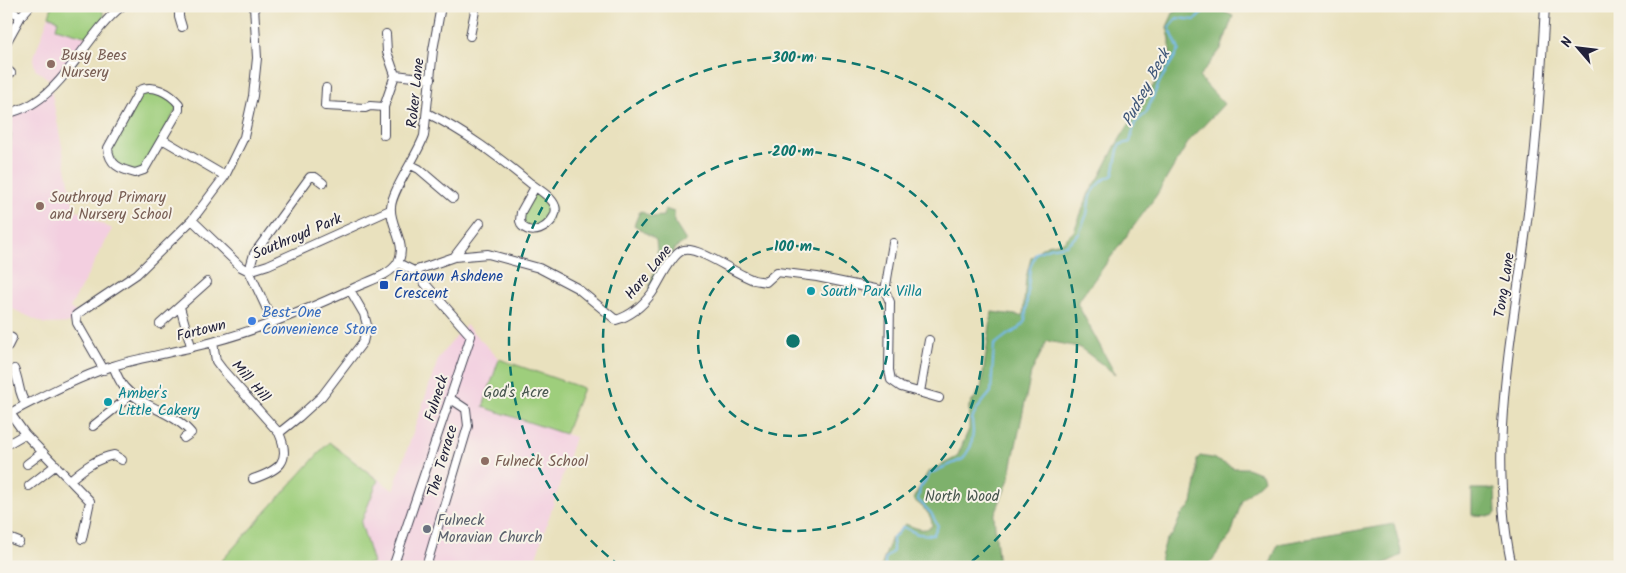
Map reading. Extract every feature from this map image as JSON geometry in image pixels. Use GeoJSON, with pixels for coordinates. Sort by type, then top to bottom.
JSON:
{"type":"FeatureCollection","features":[{"type":"Feature","properties":{"kind":"street"},"geometry":{"type":"LineString","coordinates":[[6,114],[35,102],[51,89],[96,32],[122,6]]}},
{"type":"Feature","properties":{"kind":"street"},"geometry":{"type":"LineString","coordinates":[[179,6],[182,28]]}},
{"type":"Feature","properties":{"kind":"street"},"geometry":{"type":"LineString","coordinates":[[104,370],[75,320],[77,314],[137,274],[192,220],[224,176],[244,137],[253,96],[257,58],[254,6]]}},
{"type":"Feature","properties":{"kind":"street","name":"Roker Lane"},"geometry":{"type":"LineString","coordinates":[[390,210],[392,198],[411,165],[424,136],[428,113],[433,50],[441,6]]}},
{"type":"Feature","properties":{"kind":"street"},"geometry":{"type":"LineString","coordinates":[[470,36],[476,6]]}},
{"type":"Feature","properties":{"kind":"street","name":"Tong Lane"},"geometry":{"type":"LineString","coordinates":[[1512,567],[1505,534],[1501,482],[1501,426],[1506,368],[1540,108],[1545,6]]}},
{"type":"Feature","properties":{"kind":"street"},"geometry":{"type":"LineString","coordinates":[[6,43],[21,16],[29,7]]}},
{"type":"Feature","properties":{"kind":"street"},"geometry":{"type":"LineString","coordinates":[[6,9],[21,16]]}},
{"type":"Feature","properties":{"kind":"street"},"geometry":{"type":"LineString","coordinates":[[384,136],[384,107],[395,75],[387,52],[386,34]]}},
{"type":"Feature","properties":{"kind":"street"},"geometry":{"type":"LineString","coordinates":[[395,75],[431,79]]}},
{"type":"Feature","properties":{"kind":"street"},"geometry":{"type":"LineString","coordinates":[[152,87],[174,97],[179,104],[179,110],[162,139],[144,170],[135,173],[114,164],[108,157],[108,148],[140,90],[146,88],[152,87]]}},
{"type":"Feature","properties":{"kind":"street"},"geometry":{"type":"LineString","coordinates":[[326,88],[325,110],[365,108],[370,106],[384,107]]}},
{"type":"Feature","properties":{"kind":"street"},"geometry":{"type":"LineString","coordinates":[[428,113],[474,139],[535,187],[553,202],[556,210],[549,222],[533,232],[522,226],[520,216],[535,187]]}},
{"type":"Feature","properties":{"kind":"street"},"geometry":{"type":"LineString","coordinates":[[162,139],[224,176]]}},
{"type":"Feature","properties":{"kind":"street"},"geometry":{"type":"LineString","coordinates":[[411,165],[419,169],[453,198]]}},
{"type":"Feature","properties":{"kind":"street","name":"Southroyd Park"},"geometry":{"type":"LineString","coordinates":[[249,271],[254,254],[310,177],[315,177],[323,183]]}},
{"type":"Feature","properties":{"kind":"street"},"geometry":{"type":"LineString","coordinates":[[390,210],[400,240],[401,252],[398,263]]}},
{"type":"Feature","properties":{"kind":"street","name":"Southroyd Park"},"geometry":{"type":"LineString","coordinates":[[249,271],[268,265],[390,210]]}},
{"type":"Feature","properties":{"kind":"street"},"geometry":{"type":"LineString","coordinates":[[192,220],[241,267],[249,271],[273,322]]}},
{"type":"Feature","properties":{"kind":"street"},"geometry":{"type":"LineString","coordinates":[[454,257],[480,223]]}},
{"type":"Feature","properties":{"kind":"street"},"geometry":{"type":"LineString","coordinates":[[893,243],[884,291],[890,302],[889,370],[891,380],[901,388],[939,398]]}},
{"type":"Feature","properties":{"kind":"street","name":"Hare Lane"},"geometry":{"type":"LineString","coordinates":[[414,271],[454,257],[488,254],[539,268],[577,288],[616,320],[624,318],[641,305],[652,293],[675,255],[683,250],[699,253],[755,281],[766,282],[778,272],[817,277],[884,291]]}},
{"type":"Feature","properties":{"kind":"street","name":"Fulneck"},"geometry":{"type":"LineString","coordinates":[[393,567],[471,336],[414,271],[398,263]]}},
{"type":"Feature","properties":{"kind":"street","name":"Fartown"},"geometry":{"type":"LineString","coordinates":[[8,414],[26,404],[113,366],[213,342],[273,322],[384,274],[398,263]]}},
{"type":"Feature","properties":{"kind":"street"},"geometry":{"type":"LineString","coordinates":[[160,324],[208,282]]}},
{"type":"Feature","properties":{"kind":"street"},"geometry":{"type":"LineString","coordinates":[[258,476],[279,467],[285,456],[283,442],[279,433],[322,396],[363,342],[367,325],[364,314],[350,290]]}},
{"type":"Feature","properties":{"kind":"street"},"geometry":{"type":"LineString","coordinates":[[180,307],[192,346]]}},
{"type":"Feature","properties":{"kind":"street"},"geometry":{"type":"LineString","coordinates":[[6,335],[12,338],[8,346]]}},
{"type":"Feature","properties":{"kind":"street"},"geometry":{"type":"LineString","coordinates":[[920,392],[929,340]]}},
{"type":"Feature","properties":{"kind":"street","name":"Mill Hill"},"geometry":{"type":"LineString","coordinates":[[213,342],[216,361],[279,433]]}},
{"type":"Feature","properties":{"kind":"street"},"geometry":{"type":"LineString","coordinates":[[113,366],[122,385],[130,394],[184,423],[191,433],[184,438]]}},
{"type":"Feature","properties":{"kind":"street"},"geometry":{"type":"LineString","coordinates":[[14,369],[19,380],[21,398],[26,404]]}},
{"type":"Feature","properties":{"kind":"street"},"geometry":{"type":"LineString","coordinates":[[93,426],[130,394]]}},
{"type":"Feature","properties":{"kind":"street","name":"The Terrace"},"geometry":{"type":"LineString","coordinates":[[426,567],[468,426],[466,409],[451,399]]}},
{"type":"Feature","properties":{"kind":"street"},"geometry":{"type":"LineString","coordinates":[[8,414],[90,502],[98,503]]}},
{"type":"Feature","properties":{"kind":"street"},"geometry":{"type":"LineString","coordinates":[[6,445],[25,434]]}},
{"type":"Feature","properties":{"kind":"street"},"geometry":{"type":"LineString","coordinates":[[26,464],[43,452]]}},
{"type":"Feature","properties":{"kind":"street"},"geometry":{"type":"LineString","coordinates":[[70,480],[91,464],[105,457],[114,454],[122,460]]}},
{"type":"Feature","properties":{"kind":"street"},"geometry":{"type":"LineString","coordinates":[[29,486],[56,466]]}},
{"type":"Feature","properties":{"kind":"street"},"geometry":{"type":"LineString","coordinates":[[82,540],[90,502]]}},
{"type":"Feature","properties":{"kind":"street"},"geometry":{"type":"LineString","coordinates":[[6,537],[19,542]]}},
{"type":"Feature","properties":{"kind":"shaded area"},"geometry":{"type":"Polygon","coordinates":[[[49,16],[58,20],[56,28],[91,38],[55,84],[35,69],[33,59],[49,16]]]}},
{"type":"Feature","properties":{"kind":"shaded area","name":"Southroyd Primary and Nursery School"},"geometry":{"type":"Polygon","coordinates":[[[51,89],[74,209],[112,229],[70,308],[77,313],[77,323],[45,324],[6,306],[6,203],[11,135],[7,114],[20,109],[51,89]]]}},
{"type":"Feature","properties":{"kind":"shaded area","name":"Fulneck School"},"geometry":{"type":"Polygon","coordinates":[[[466,325],[499,359],[483,407],[575,437],[533,567],[373,567],[373,564],[354,567],[216,567],[329,442],[393,490],[439,357],[466,325]]]}},
{"type":"Feature","properties":{"kind":"green space"},"geometry":{"type":"Polygon","coordinates":[[[52,6],[101,6],[106,22],[91,38],[56,28],[58,20],[49,16],[52,6]]]}},
{"type":"Feature","properties":{"kind":"green space","name":"North Wood"},"geometry":{"type":"Polygon","coordinates":[[[1187,6],[1211,6],[1233,16],[1221,49],[1199,77],[1224,104],[1189,141],[1156,196],[1077,303],[1115,374],[1079,347],[1047,341],[1031,373],[1009,479],[994,516],[999,567],[881,567],[892,537],[905,524],[922,529],[932,526],[929,514],[913,499],[928,472],[957,457],[969,429],[969,406],[981,388],[992,312],[1023,316],[1026,278],[1031,258],[1047,245],[1063,242],[1074,231],[1089,193],[1116,145],[1170,59],[1170,39],[1167,27],[1173,13],[1187,6]]]}},
{"type":"Feature","properties":{"kind":"green space"},"geometry":{"type":"Polygon","coordinates":[[[152,87],[179,104],[144,170],[135,173],[114,164],[108,148],[140,90],[152,87]]]}},
{"type":"Feature","properties":{"kind":"green space"},"geometry":{"type":"Polygon","coordinates":[[[6,114],[11,135],[6,203],[6,114]]]}},
{"type":"Feature","properties":{"kind":"green space"},"geometry":{"type":"Polygon","coordinates":[[[535,187],[555,206],[549,223],[529,231],[520,216],[535,187]]]}},
{"type":"Feature","properties":{"kind":"green space"},"geometry":{"type":"Polygon","coordinates":[[[665,209],[674,212],[674,222],[686,241],[675,248],[651,289],[649,288],[658,259],[656,240],[634,225],[640,211],[652,217],[663,216],[665,209]]]}},
{"type":"Feature","properties":{"kind":"green space","name":"God's Acre"},"geometry":{"type":"Polygon","coordinates":[[[499,359],[583,388],[565,434],[483,407],[499,359]]]}},
{"type":"Feature","properties":{"kind":"green space"},"geometry":{"type":"Polygon","coordinates":[[[329,442],[378,480],[361,523],[373,563],[354,567],[216,567],[329,442]]]}},
{"type":"Feature","properties":{"kind":"green space"},"geometry":{"type":"Polygon","coordinates":[[[1200,456],[1212,458],[1234,468],[1247,468],[1262,474],[1264,480],[1242,500],[1231,535],[1207,567],[1158,567],[1166,540],[1173,534],[1181,515],[1192,503],[1197,477],[1197,459],[1200,456]]]}},
{"type":"Feature","properties":{"kind":"green space"},"geometry":{"type":"Polygon","coordinates":[[[1472,489],[1495,489],[1496,513],[1492,516],[1472,515],[1472,489]]]}},
{"type":"Feature","properties":{"kind":"green space"},"geometry":{"type":"Polygon","coordinates":[[[1394,524],[1402,555],[1377,567],[1269,567],[1278,544],[1394,524]]]}},
{"type":"Feature","properties":{"kind":"waterway","name":"Pudsey Beck"},"geometry":{"type":"LineString","coordinates":[[885,567],[885,559],[893,551],[893,538],[903,527],[918,534],[933,535],[938,526],[931,513],[918,500],[920,488],[931,473],[963,459],[971,446],[972,419],[977,409],[991,392],[994,345],[1019,329],[1025,321],[1030,268],[1036,253],[1066,245],[1079,234],[1087,214],[1090,196],[1101,181],[1113,175],[1119,145],[1130,142],[1135,123],[1146,113],[1160,81],[1179,50],[1169,27],[1177,18],[1195,20],[1203,12],[1198,6]]}},
{"type":"Feature","properties":{"kind":"place","name":"Busy Bees Nursery"},"geometry":{"type":"Point","coordinates":[51,64]}},
{"type":"Feature","properties":{"kind":"place","name":"Southroyd Primary and Nursery School"},"geometry":{"type":"Point","coordinates":[40,206]}},
{"type":"Feature","properties":{"kind":"place","name":"Fartown Ashdene Crescent"},"geometry":{"type":"Point","coordinates":[384,285]}},
{"type":"Feature","properties":{"kind":"place","name":"South Park Villa"},"geometry":{"type":"Point","coordinates":[811,291]}},
{"type":"Feature","properties":{"kind":"place","name":"Best-One Convenience Store"},"geometry":{"type":"Point","coordinates":[252,321]}},
{"type":"Feature","properties":{"kind":"place","name":"Amber's Little Cakery"},"geometry":{"type":"Point","coordinates":[108,402]}},
{"type":"Feature","properties":{"kind":"place","name":"Fulneck School"},"geometry":{"type":"Point","coordinates":[485,461]}},
{"type":"Feature","properties":{"kind":"place","name":"Fulneck Moravian Church"},"geometry":{"type":"Point","coordinates":[427,529]}}]}
